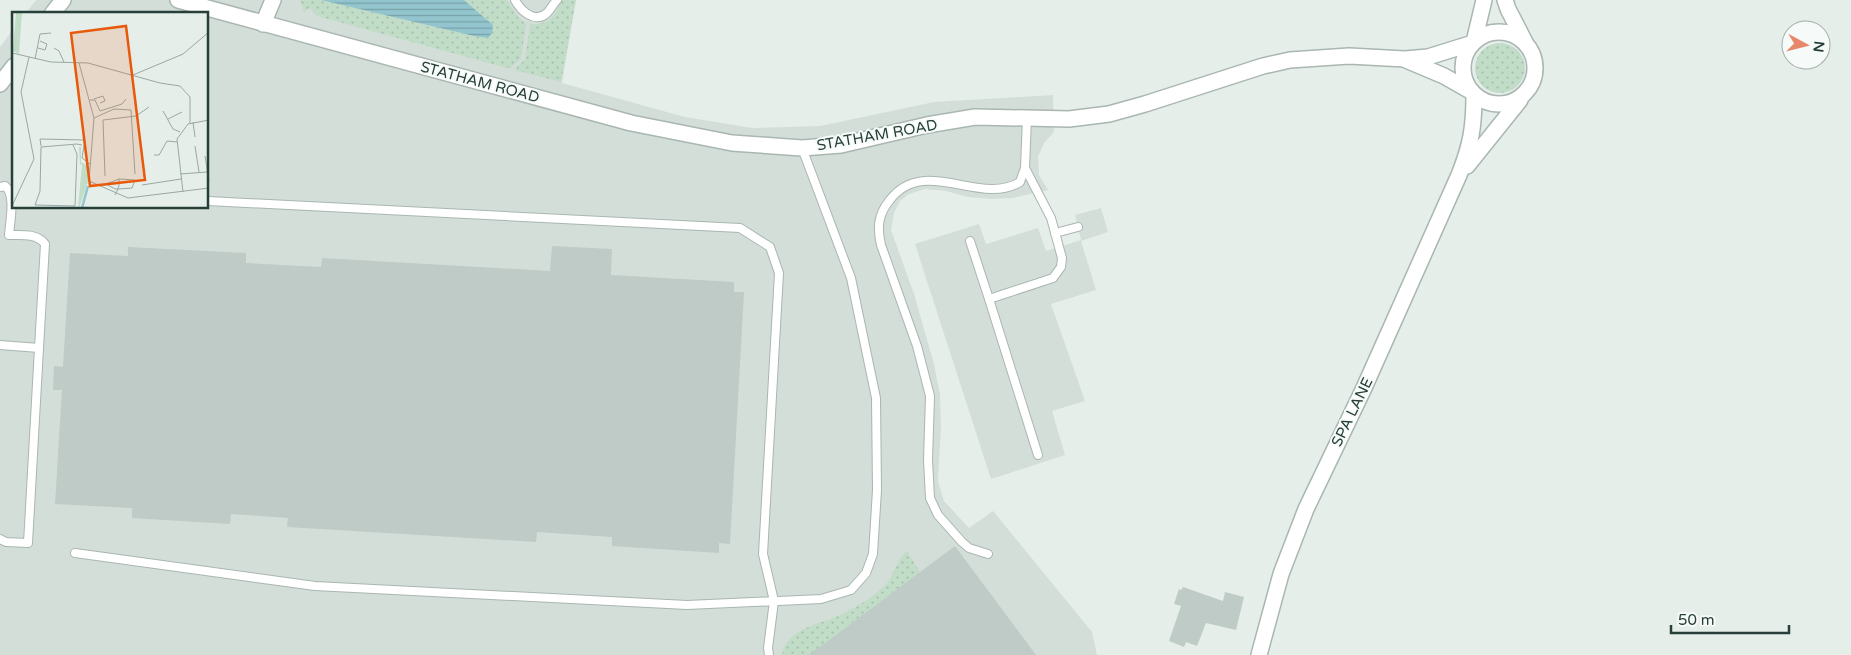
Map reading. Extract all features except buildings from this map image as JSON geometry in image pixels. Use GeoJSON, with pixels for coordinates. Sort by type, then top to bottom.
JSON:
{"type":"FeatureCollection","features":[{"type":"Feature","properties":{"kind":"street"},"geometry":{"type":"LineString","coordinates":[[54,12],[63,0]]}},
{"type":"Feature","properties":{"kind":"street","name":"STATHAM ROAD"},"geometry":{"type":"LineString","coordinates":[[178,0],[631,123],[732,143],[802,148],[841,144],[975,117],[1069,119],[1109,114],[1263,66],[1290,60],[1319,56],[1405,59],[1428,56],[1474,43]]}},
{"type":"Feature","properties":{"kind":"street"},"geometry":{"type":"LineString","coordinates":[[263,24],[273,0]]}},
{"type":"Feature","properties":{"kind":"street"},"geometry":{"type":"LineString","coordinates":[[1474,43],[1484,0]]}},
{"type":"Feature","properties":{"kind":"street"},"geometry":{"type":"LineString","coordinates":[[1505,0],[1525,42],[1532,52],[1536,64],[1535,76],[1530,88],[1522,97],[1514,102],[1503,105],[1493,104],[1483,101],[1473,94],[1466,83],[1463,73],[1463,62],[1467,52],[1474,43],[1494,32],[1505,32],[1525,42]]}},
{"type":"Feature","properties":{"kind":"street","name":"STATHAM ROAD"},"geometry":{"type":"LineString","coordinates":[[1405,59],[1444,76],[1473,94]]}},
{"type":"Feature","properties":{"kind":"street"},"geometry":{"type":"LineString","coordinates":[[0,84],[12,69]]}},
{"type":"Feature","properties":{"kind":"street","name":"SPA LANE"},"geometry":{"type":"LineString","coordinates":[[1259,655],[1281,574],[1306,508],[1364,388],[1459,175],[1471,140],[1474,124],[1473,94]]}},
{"type":"Feature","properties":{"kind":"street","name":"SPA LANE"},"geometry":{"type":"LineString","coordinates":[[1459,175],[1522,97]]}},
{"type":"Feature","properties":{"kind":"lane"},"geometry":{"type":"LineString","coordinates":[[515,0],[524,13],[541,16],[546,14],[553,2]]}},
{"type":"Feature","properties":{"kind":"lane"},"geometry":{"type":"LineString","coordinates":[[988,554],[969,548],[962,542],[938,514],[930,498],[928,460],[930,396],[917,346],[881,245],[878,232],[879,220],[884,207],[893,196],[917,182],[939,180],[986,189],[1008,188],[1020,182],[1025,168],[1027,118]]}},
{"type":"Feature","properties":{"kind":"lane"},"geometry":{"type":"LineString","coordinates":[[75,553],[315,586],[687,605],[821,599],[851,590],[866,573],[873,554],[877,490],[876,398],[851,278],[802,148]]}},
{"type":"Feature","properties":{"kind":"lane"},"geometry":{"type":"LineString","coordinates":[[989,299],[1052,278],[1061,267],[1062,258],[1051,218],[1025,168]]}},
{"type":"Feature","properties":{"kind":"lane"},"geometry":{"type":"LineString","coordinates":[[0,187],[5,186],[10,189],[12,196],[9,235],[36,236],[42,239],[45,244],[28,543],[6,542],[0,539]]}},
{"type":"Feature","properties":{"kind":"lane"},"geometry":{"type":"LineString","coordinates":[[209,201],[740,228],[770,247],[779,273],[763,554],[774,601],[768,648],[770,655]]}},
{"type":"Feature","properties":{"kind":"lane"},"geometry":{"type":"LineString","coordinates":[[1055,233],[1078,227]]}},
{"type":"Feature","properties":{"kind":"lane"},"geometry":{"type":"LineString","coordinates":[[970,241],[1038,455]]}},
{"type":"Feature","properties":{"kind":"lane"},"geometry":{"type":"LineString","coordinates":[[0,345],[39,348]]}},
{"type":"Feature","properties":{"kind":"shaded area"},"geometry":{"type":"Polygon","coordinates":[[[36,0],[576,0],[562,83],[685,117],[752,128],[820,126],[934,102],[1053,95],[1054,132],[1044,143],[1038,157],[1039,175],[1048,190],[1013,198],[991,199],[925,189],[909,194],[900,201],[894,213],[891,230],[914,294],[934,364],[940,394],[941,427],[938,481],[944,501],[969,528],[993,511],[1092,632],[1097,655],[0,655],[0,47],[12,31],[12,209],[209,209],[209,12],[27,12],[36,0]]]}},
{"type":"Feature","properties":{"kind":"shaded area"},"geometry":{"type":"Polygon","coordinates":[[[1101,208],[1108,232],[1081,241],[1096,290],[1051,304],[1085,401],[1052,411],[1065,455],[991,479],[915,244],[979,224],[986,244],[1038,228],[1046,251],[1081,240],[1075,215],[1101,208]]]}},
{"type":"Feature","properties":{"kind":"green space"},"geometry":{"type":"Polygon","coordinates":[[[300,0],[321,0],[474,36],[493,25],[464,0],[507,0],[517,16],[526,24],[521,58],[511,68],[503,67],[317,16],[310,8],[304,12],[300,0]]]}},
{"type":"Feature","properties":{"kind":"green space"},"geometry":{"type":"Polygon","coordinates":[[[561,0],[576,0],[561,82],[514,70],[525,59],[530,24],[542,23],[550,19],[557,11],[561,0]]]}},
{"type":"Feature","properties":{"kind":"green space"},"geometry":{"type":"Polygon","coordinates":[[[1505,43],[1518,50],[1524,58],[1524,78],[1518,86],[1510,92],[1495,93],[1482,86],[1476,78],[1475,63],[1482,50],[1490,44],[1505,43]]]}},
{"type":"Feature","properties":{"kind":"green space"},"geometry":{"type":"Polygon","coordinates":[[[907,551],[920,572],[818,648],[822,655],[782,655],[785,645],[799,632],[846,612],[878,592],[887,583],[907,551]]]}},
{"type":"Feature","properties":{"kind":"water"},"geometry":{"type":"Polygon","coordinates":[[[321,0],[464,0],[493,25],[492,33],[488,38],[474,36],[321,0]]]}}]}
